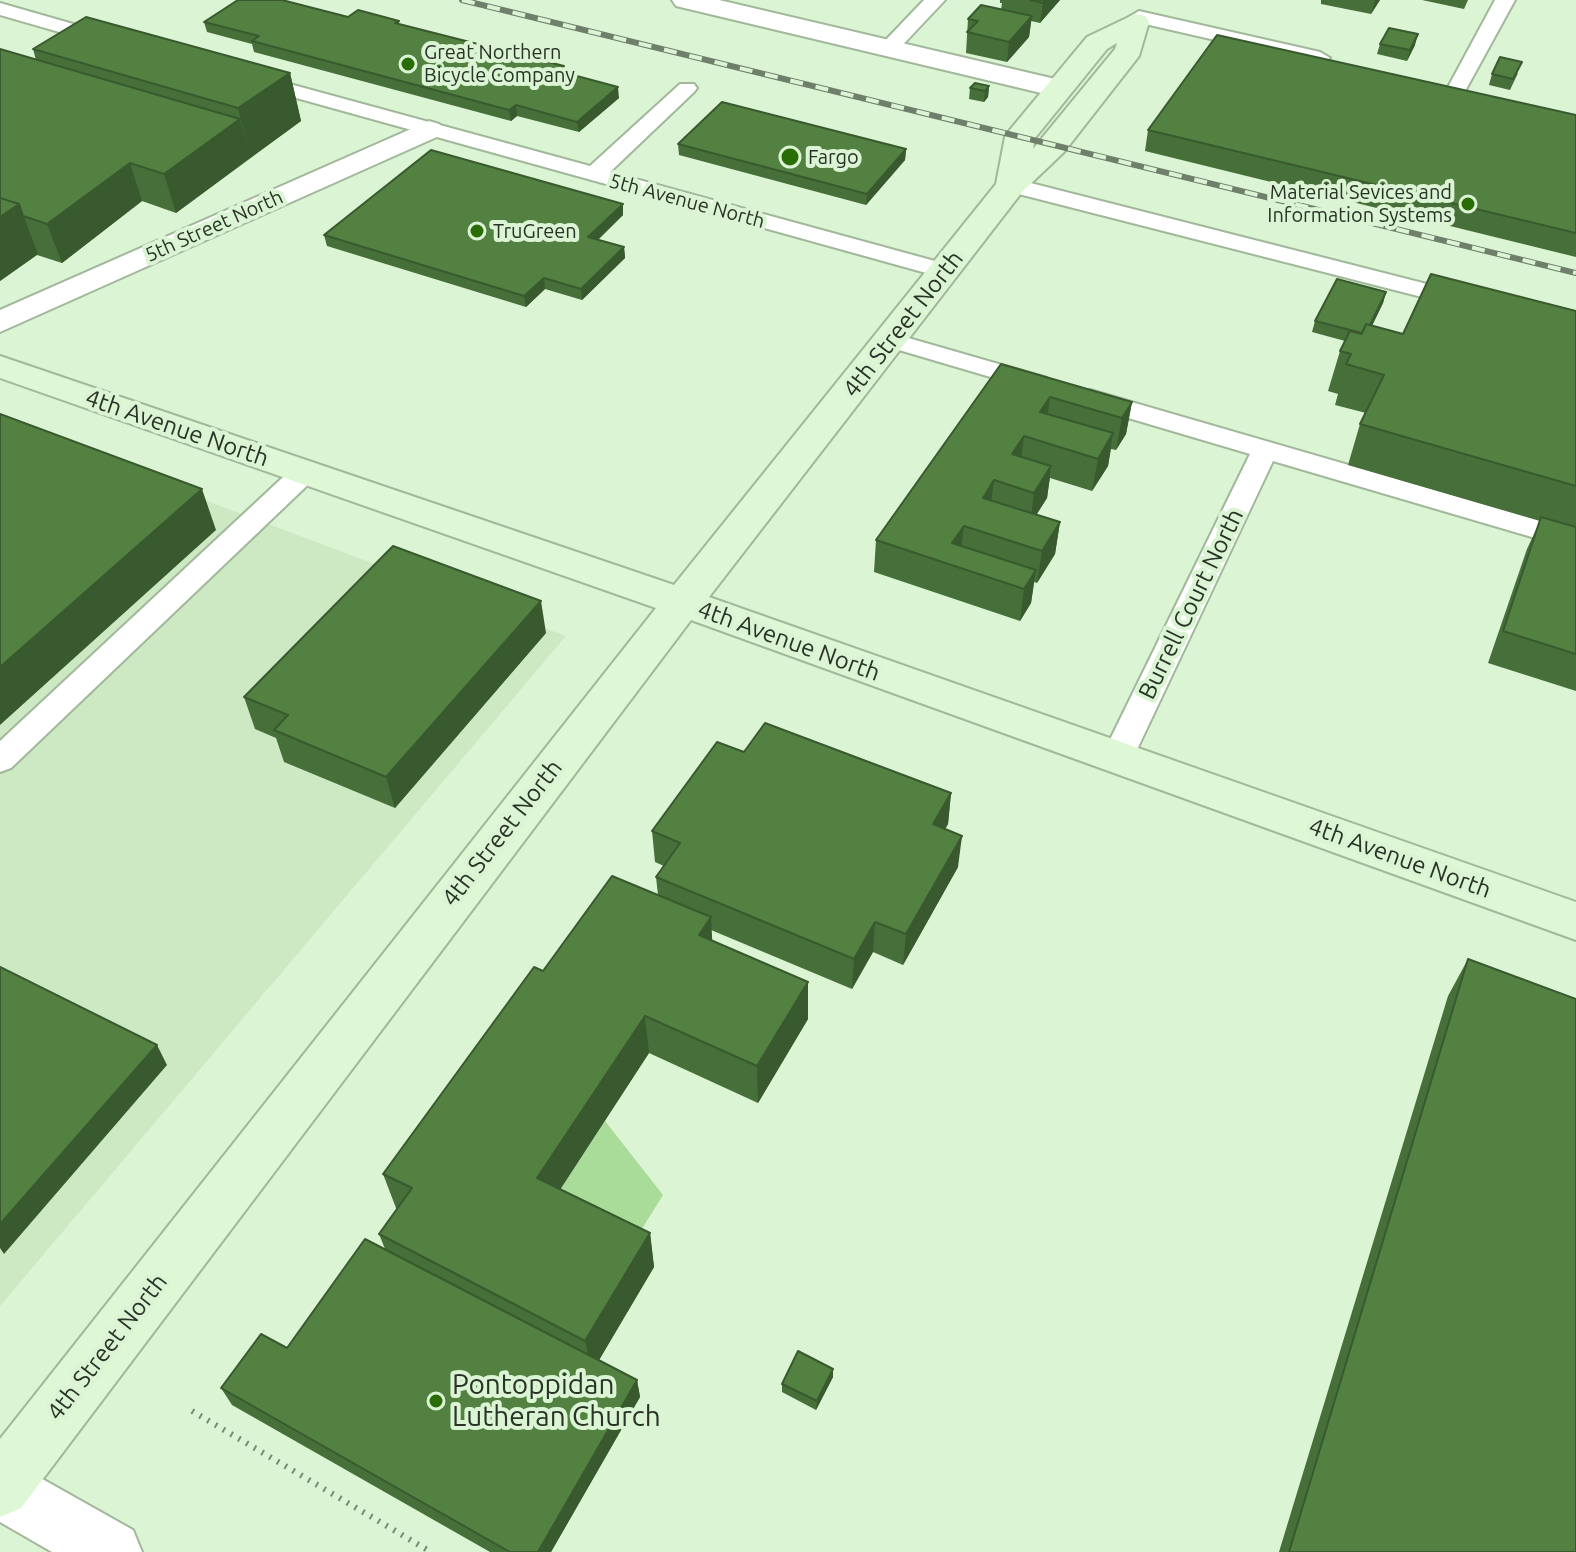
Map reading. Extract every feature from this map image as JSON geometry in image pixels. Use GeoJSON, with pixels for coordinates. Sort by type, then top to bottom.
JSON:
{"type":"FeatureCollection","features":[{"type":"Feature","properties":{"kind":"street"},"geometry":{"type":"LineString","coordinates":[[685,0],[1058,88]]}},
{"type":"Feature","properties":{"kind":"street","name":"4th Street North"},"geometry":{"type":"LineString","coordinates":[[1011,185],[1020,137],[1097,43],[1142,13]]}},
{"type":"Feature","properties":{"kind":"street","name":"4th Street North"},"geometry":{"type":"LineString","coordinates":[[0,1488],[549,772],[1011,185],[1053,146],[1129,50],[1142,13]]}},
{"type":"Feature","properties":{"kind":"street","name":"5th Street North"},"geometry":{"type":"LineString","coordinates":[[0,322],[429,130]]}},
{"type":"Feature","properties":{"kind":"street","name":"4th Avenue North"},"geometry":{"type":"LineString","coordinates":[[0,366],[684,603],[1576,921]]}},
{"type":"Feature","properties":{"kind":"street"},"geometry":{"type":"LineString","coordinates":[[0,1488],[111,1552]]}},
{"type":"Feature","properties":{"kind":"lane"},"geometry":{"type":"LineString","coordinates":[[889,48],[935,0]]}},
{"type":"Feature","properties":{"kind":"lane"},"geometry":{"type":"LineString","coordinates":[[1456,89],[1505,0]]}},
{"type":"Feature","properties":{"kind":"lane"},"geometry":{"type":"LineString","coordinates":[[0,9],[129,45]]}},
{"type":"Feature","properties":{"kind":"lane"},"geometry":{"type":"LineString","coordinates":[[1142,13],[1333,61]]}},
{"type":"Feature","properties":{"kind":"lane","name":"5th Avenue North"},"geometry":{"type":"LineString","coordinates":[[233,75],[945,271]]}},
{"type":"Feature","properties":{"kind":"lane"},"geometry":{"type":"LineString","coordinates":[[593,175],[687,88]]}},
{"type":"Feature","properties":{"kind":"lane"},"geometry":{"type":"LineString","coordinates":[[1011,185],[1484,306]]}},
{"type":"Feature","properties":{"kind":"lane"},"geometry":{"type":"LineString","coordinates":[[891,340],[1576,541]]}},
{"type":"Feature","properties":{"kind":"lane","name":"Burrell Court North"},"geometry":{"type":"LineString","coordinates":[[1117,758],[1265,450]]}},
{"type":"Feature","properties":{"kind":"lane"},"geometry":{"type":"LineString","coordinates":[[0,760],[305,472]]}},
{"type":"Feature","properties":{"kind":"path"},"geometry":{"type":"LineString","coordinates":[[192,1411],[431,1552]]}},
{"type":"Feature","properties":{"kind":"shaded area"},"geometry":{"type":"Polygon","coordinates":[[[0,423],[566,636],[0,1306],[0,423]]]}},
{"type":"Feature","properties":{"kind":"green space"},"geometry":{"type":"Polygon","coordinates":[[[605,1121],[663,1195],[627,1253],[545,1213],[605,1121]]]}},
{"type":"Feature","properties":{"kind":"building","name":"Great Northern Bicycle Company"},"geometry":{"type":"Polygon","coordinates":[[[238,0],[282,0],[348,17],[358,10],[399,21],[395,23],[564,66],[558,71],[618,87],[577,122],[516,105],[509,110],[252,41],[259,36],[204,22],[238,0]]]}},
{"type":"Feature","properties":{"kind":"building"},"geometry":{"type":"Polygon","coordinates":[[[981,5],[1032,16],[1009,42],[967,32],[978,21],[968,19],[981,5]]]}},
{"type":"Feature","properties":{"kind":"building"},"geometry":{"type":"Polygon","coordinates":[[[86,17],[290,73],[238,108],[33,49],[86,17]]]}},
{"type":"Feature","properties":{"kind":"building"},"geometry":{"type":"Polygon","coordinates":[[[1389,28],[1418,34],[1410,50],[1380,44],[1389,28]]]}},
{"type":"Feature","properties":{"kind":"building","name":"Material Sevices and Information Systems"},"geometry":{"type":"Polygon","coordinates":[[[1217,35],[1576,115],[1576,233],[1148,130],[1217,35]]]}},
{"type":"Feature","properties":{"kind":"building"},"geometry":{"type":"Polygon","coordinates":[[[0,49],[240,119],[164,174],[130,163],[47,224],[23,216],[19,204],[0,198],[0,49]]]}},
{"type":"Feature","properties":{"kind":"building"},"geometry":{"type":"Polygon","coordinates":[[[1500,57],[1522,62],[1513,79],[1492,74],[1500,57]]]}},
{"type":"Feature","properties":{"kind":"building"},"geometry":{"type":"Polygon","coordinates":[[[975,83],[989,86],[985,91],[970,88],[975,83]]]}},
{"type":"Feature","properties":{"kind":"building","name":"Fargo"},"geometry":{"type":"Polygon","coordinates":[[[722,102],[906,149],[867,194],[678,144],[722,102]]]}},
{"type":"Feature","properties":{"kind":"building","name":"TruGreen"},"geometry":{"type":"Polygon","coordinates":[[[431,150],[623,204],[588,237],[624,247],[581,289],[544,278],[524,296],[324,235],[431,150]]]}},
{"type":"Feature","properties":{"kind":"building"},"geometry":{"type":"Polygon","coordinates":[[[0,198],[19,204],[0,217],[0,198]]]}},
{"type":"Feature","properties":{"kind":"building"},"geometry":{"type":"Polygon","coordinates":[[[1431,274],[1576,311],[1576,486],[1360,424],[1384,375],[1346,364],[1351,354],[1340,351],[1350,331],[1362,334],[1366,324],[1403,334],[1431,274]]]}},
{"type":"Feature","properties":{"kind":"building"},"geometry":{"type":"Polygon","coordinates":[[[1337,279],[1386,292],[1370,325],[1366,324],[1362,333],[1315,321],[1337,279]]]}},
{"type":"Feature","properties":{"kind":"building"},"geometry":{"type":"Polygon","coordinates":[[[1001,364],[1132,402],[1122,418],[1050,397],[1040,412],[1113,433],[1098,459],[1024,436],[1012,454],[1051,466],[1034,493],[994,480],[983,498],[1060,522],[1042,551],[964,526],[952,543],[1036,570],[1024,589],[876,540],[1001,364]]]}},
{"type":"Feature","properties":{"kind":"building"},"geometry":{"type":"Polygon","coordinates":[[[0,414],[202,489],[0,667],[0,414]]]}},
{"type":"Feature","properties":{"kind":"building"},"geometry":{"type":"Polygon","coordinates":[[[1541,517],[1576,527],[1576,654],[1503,631],[1541,517]]]}},
{"type":"Feature","properties":{"kind":"building"},"geometry":{"type":"Polygon","coordinates":[[[393,546],[541,601],[386,777],[274,730],[288,715],[244,697],[393,546]]]}},
{"type":"Feature","properties":{"kind":"building"},"geometry":{"type":"Polygon","coordinates":[[[765,723],[951,793],[933,824],[962,836],[906,934],[875,922],[854,959],[656,877],[680,843],[652,831],[717,742],[744,752],[765,723]]]}},
{"type":"Feature","properties":{"kind":"building"},"geometry":{"type":"Polygon","coordinates":[[[612,876],[711,917],[699,935],[808,982],[757,1066],[645,1016],[537,1178],[650,1233],[585,1341],[379,1234],[412,1188],[383,1174],[534,967],[543,971],[612,876]]]}},
{"type":"Feature","properties":{"kind":"building"},"geometry":{"type":"Polygon","coordinates":[[[1468,959],[1576,999],[1576,1552],[1289,1552],[1468,959]]]}},
{"type":"Feature","properties":{"kind":"building"},"geometry":{"type":"Polygon","coordinates":[[[0,967],[157,1045],[0,1224],[0,967]]]}},
{"type":"Feature","properties":{"kind":"building","name":"Pontoppidan Lutheran Church"},"geometry":{"type":"Polygon","coordinates":[[[365,1239],[637,1380],[538,1552],[510,1552],[221,1388],[261,1334],[287,1348],[365,1239]]]}},
{"type":"Feature","properties":{"kind":"building"},"geometry":{"type":"Polygon","coordinates":[[[798,1351],[833,1369],[817,1401],[782,1384],[798,1351]]]}},
{"type":"Feature","properties":{"kind":"railway"},"geometry":{"type":"LineString","coordinates":[[462,0],[1576,273]]}},
{"type":"Feature","properties":{"kind":"place","name":"Great Northern Bicycle Company"},"geometry":{"type":"Point","coordinates":[408,64]}},
{"type":"Feature","properties":{"kind":"place","name":"Fargo"},"geometry":{"type":"Point","coordinates":[790,157]}},
{"type":"Feature","properties":{"kind":"place","name":"Material Sevices and Information Systems"},"geometry":{"type":"Point","coordinates":[1468,204]}},
{"type":"Feature","properties":{"kind":"place","name":"TruGreen"},"geometry":{"type":"Point","coordinates":[477,231]}},
{"type":"Feature","properties":{"kind":"place","name":"Pontoppidan Lutheran Church"},"geometry":{"type":"Point","coordinates":[436,1401]}}]}
